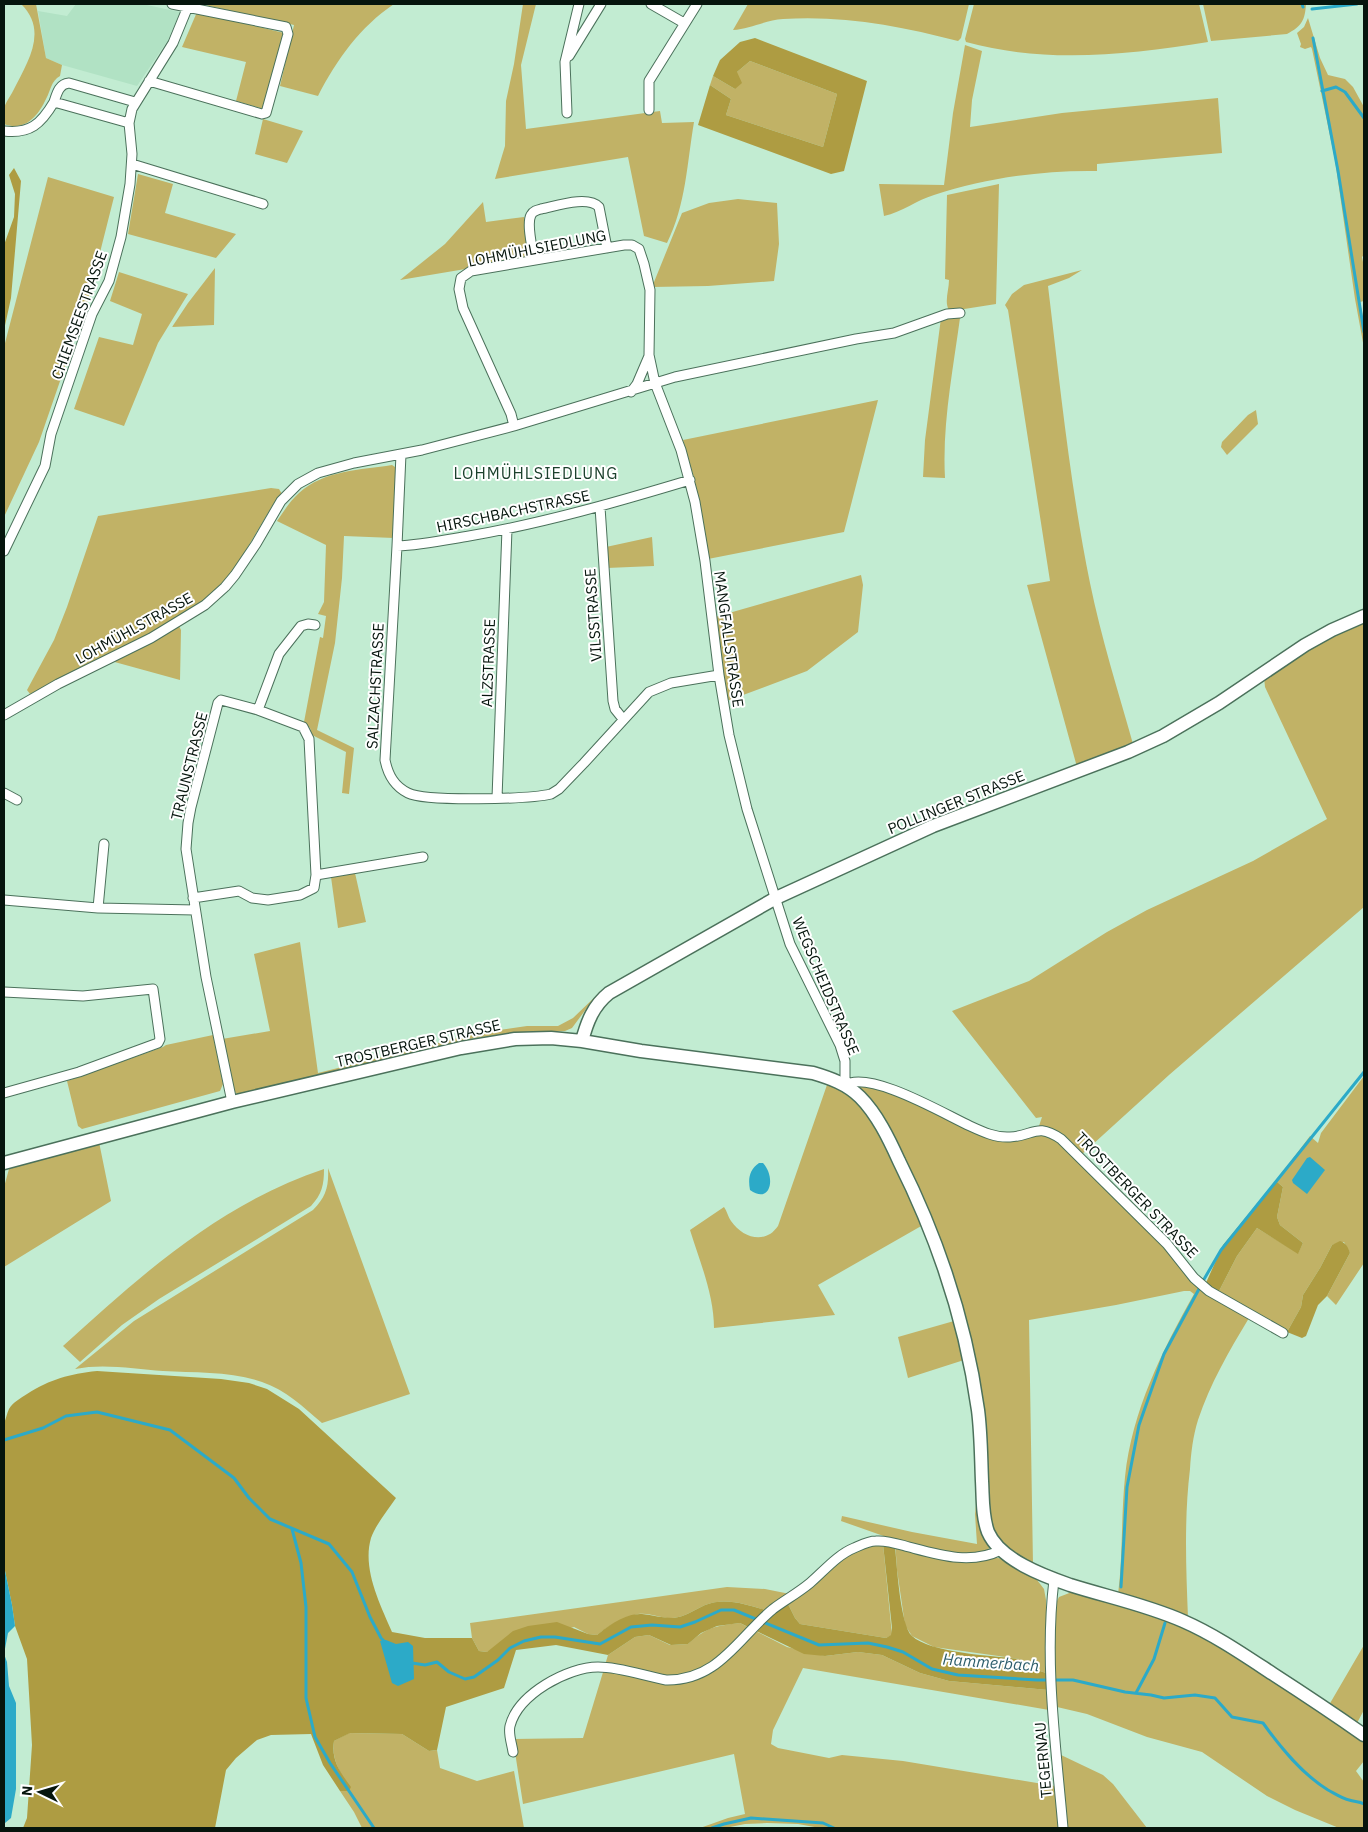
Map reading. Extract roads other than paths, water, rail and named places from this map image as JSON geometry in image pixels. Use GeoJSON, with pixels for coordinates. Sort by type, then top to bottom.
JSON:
{"type":"FeatureCollection","features":[{"type":"Feature","properties":{"kind":"main road","name":"POLLINGER STRASSE"},"geometry":{"type":"LineString","coordinates":[[582,1041],[592,1014],[600,1001],[608,993],[776,898],[932,826],[1078,772],[1154,740],[1190,721],[1311,641],[1364,616]]}},
{"type":"Feature","properties":{"kind":"main road","name":"TROSTBERGER STRASSE"},"geometry":{"type":"LineString","coordinates":[[4,1163],[232,1102],[486,1043],[528,1038],[582,1041],[641,1051],[813,1074],[845,1085],[865,1102],[894,1151],[921,1208],[946,1273],[968,1355],[975,1392],[980,1433],[984,1514],[988,1532],[1001,1550],[1034,1571],[1054,1580],[1165,1614],[1200,1628],[1238,1650],[1364,1735]]}},
{"type":"Feature","properties":{"kind":"street"},"geometry":{"type":"LineString","coordinates":[[149,81],[262,114],[266,113],[288,34],[286,27],[189,5],[172,4]]}},
{"type":"Feature","properties":{"kind":"street"},"geometry":{"type":"LineString","coordinates":[[566,62],[601,4]]}},
{"type":"Feature","properties":{"kind":"street"},"geometry":{"type":"LineString","coordinates":[[651,4],[684,23]]}},
{"type":"Feature","properties":{"kind":"street","name":"CHIEMSEESTRASSE"},"geometry":{"type":"LineString","coordinates":[[4,551],[45,466],[51,434],[92,314],[109,280],[120,237],[130,184],[132,164],[129,123],[135,102],[173,43],[189,5]]}},
{"type":"Feature","properties":{"kind":"street"},"geometry":{"type":"LineString","coordinates":[[579,6],[586,14],[594,15]]}},
{"type":"Feature","properties":{"kind":"street"},"geometry":{"type":"LineString","coordinates":[[567,112],[566,62],[579,6]]}},
{"type":"Feature","properties":{"kind":"street"},"geometry":{"type":"LineString","coordinates":[[649,110],[649,81],[695,6]]}},
{"type":"Feature","properties":{"kind":"street"},"geometry":{"type":"LineString","coordinates":[[4,131],[19,132],[35,126],[43,119],[54,102],[59,88],[64,84],[69,83],[135,102]]}},
{"type":"Feature","properties":{"kind":"street"},"geometry":{"type":"LineString","coordinates":[[54,102],[129,123]]}},
{"type":"Feature","properties":{"kind":"street"},"geometry":{"type":"LineString","coordinates":[[132,164],[263,204]]}},
{"type":"Feature","properties":{"kind":"street"},"geometry":{"type":"LineString","coordinates":[[534,260],[529,223],[534,211],[585,201],[595,203],[599,207],[607,248]]}},
{"type":"Feature","properties":{"kind":"street","name":"LOHMÜHLSIEDLUNG"},"geometry":{"type":"LineString","coordinates":[[514,426],[511,414],[463,308],[459,284],[465,274],[471,272],[607,248],[632,245],[639,249],[642,254],[650,290],[649,355],[655,383]]}},
{"type":"Feature","properties":{"kind":"street"},"geometry":{"type":"LineString","coordinates":[[401,454],[514,426],[631,392],[655,383],[856,339],[894,333],[947,314],[960,313]]}},
{"type":"Feature","properties":{"kind":"street","name":"LOHMÜHLSIEDLUNG"},"geometry":{"type":"LineString","coordinates":[[631,392],[637,384],[649,355]]}},
{"type":"Feature","properties":{"kind":"street","name":"MANGFALLSTRASSE"},"geometry":{"type":"LineString","coordinates":[[655,383],[690,480],[705,561],[718,674],[729,735],[747,810],[776,898]]}},
{"type":"Feature","properties":{"kind":"street","name":"SALZACHSTRASSE"},"geometry":{"type":"LineString","coordinates":[[401,454],[385,760],[390,776],[403,790],[418,796],[497,798],[544,795],[556,792],[584,764],[644,696],[652,690],[670,683],[718,674]]}},
{"type":"Feature","properties":{"kind":"street","name":"LOHMÜHLSTRASSE"},"geometry":{"type":"LineString","coordinates":[[4,715],[58,684],[151,638],[205,605],[235,575],[281,501],[298,484],[330,469],[401,454]]}},
{"type":"Feature","properties":{"kind":"street","name":"HIRSCHBACHSTRASSE"},"geometry":{"type":"LineString","coordinates":[[397,546],[428,543],[507,529],[600,507],[690,480]]}},
{"type":"Feature","properties":{"kind":"street","name":"VILSSTRASSE"},"geometry":{"type":"LineString","coordinates":[[600,507],[613,701],[615,709],[623,719]]}},
{"type":"Feature","properties":{"kind":"street","name":"ALZSTRASSE"},"geometry":{"type":"LineString","coordinates":[[497,798],[507,529]]}},
{"type":"Feature","properties":{"kind":"street"},"geometry":{"type":"LineString","coordinates":[[258,710],[279,654],[301,626],[315,625]]}},
{"type":"Feature","properties":{"kind":"street","name":"TRAUNSTRASSE"},"geometry":{"type":"LineString","coordinates":[[232,1102],[206,978],[186,849],[188,823],[218,703],[224,700],[258,710],[303,728],[309,739],[316,875]]}},
{"type":"Feature","properties":{"kind":"street"},"geometry":{"type":"LineString","coordinates":[[4,793],[17,800]]}},
{"type":"Feature","properties":{"kind":"street"},"geometry":{"type":"LineString","coordinates":[[98,908],[104,844]]}},
{"type":"Feature","properties":{"kind":"street"},"geometry":{"type":"LineString","coordinates":[[193,898],[233,891],[239,891],[258,900],[300,895],[314,888],[316,875],[423,857]]}},
{"type":"Feature","properties":{"kind":"street","name":"WEGSCHEIDSTRASSE"},"geometry":{"type":"LineString","coordinates":[[776,898],[795,954],[840,1045],[844,1061],[845,1085]]}},
{"type":"Feature","properties":{"kind":"street"},"geometry":{"type":"LineString","coordinates":[[4,900],[98,908],[195,910]]}},
{"type":"Feature","properties":{"kind":"street"},"geometry":{"type":"LineString","coordinates":[[4,992],[83,996],[153,989],[160,1039],[158,1043],[79,1072],[4,1093]]}},
{"type":"Feature","properties":{"kind":"street","name":"TROSTBERGER STRASSE"},"geometry":{"type":"LineString","coordinates":[[845,1085],[852,1082],[865,1082],[877,1085],[923,1103],[992,1136],[1013,1137],[1040,1130],[1054,1134],[1167,1244],[1194,1278],[1209,1291],[1283,1333]]}},
{"type":"Feature","properties":{"kind":"street"},"geometry":{"type":"LineString","coordinates":[[513,1752],[510,1726],[518,1711],[536,1691],[564,1674],[598,1667],[666,1680],[687,1678],[702,1673],[717,1664],[733,1650],[768,1614],[809,1584],[845,1553],[872,1541],[890,1542],[941,1556],[972,1558],[990,1556],[1001,1550]]}},
{"type":"Feature","properties":{"kind":"street","name":"TEGERNAU"},"geometry":{"type":"LineString","coordinates":[[1054,1580],[1050,1630],[1051,1672],[1063,1828]]}},
{"type":"Feature","properties":{"kind":"water"},"geometry":{"type":"Polygon","coordinates":[[[1310,1157],[1325,1170],[1307,1194],[1293,1183],[1292,1180],[1307,1158],[1310,1157]]]}},
{"type":"Feature","properties":{"kind":"water"},"geometry":{"type":"Polygon","coordinates":[[[759,1163],[763,1163],[767,1169],[770,1182],[767,1192],[763,1194],[757,1194],[750,1190],[749,1186],[751,1172],[759,1163]]]}},
{"type":"Feature","properties":{"kind":"water"},"geometry":{"type":"Polygon","coordinates":[[[4,1566],[15,1626],[8,1633],[4,1654],[4,1566]]]}},
{"type":"Feature","properties":{"kind":"water"},"geometry":{"type":"Polygon","coordinates":[[[386,1640],[396,1644],[408,1642],[413,1646],[414,1679],[398,1686],[392,1683],[380,1641],[386,1640]]]}},
{"type":"Feature","properties":{"kind":"water"},"geometry":{"type":"Polygon","coordinates":[[[4,1654],[7,1662],[9,1686],[16,1703],[16,1789],[11,1818],[5,1823],[4,1828],[4,1654]]]}},
{"type":"Feature","properties":{"kind":"waterway"},"geometry":{"type":"LineString","coordinates":[[1312,9],[1357,4]]}},
{"type":"Feature","properties":{"kind":"waterway"},"geometry":{"type":"LineString","coordinates":[[1313,38],[1338,171],[1364,332]]}},
{"type":"Feature","properties":{"kind":"waterway"},"geometry":{"type":"LineString","coordinates":[[1322,91],[1336,87],[1345,92],[1364,118]]}},
{"type":"Feature","properties":{"kind":"waterway"},"geometry":{"type":"LineString","coordinates":[[1203,1281],[1221,1250],[1364,1072]]}},
{"type":"Feature","properties":{"kind":"waterway"},"geometry":{"type":"LineString","coordinates":[[1121,1587],[1127,1487],[1139,1425],[1164,1354],[1199,1289]]}},
{"type":"Feature","properties":{"kind":"waterway","name":"Hammerbach"},"geometry":{"type":"LineString","coordinates":[[4,1440],[43,1428],[66,1416],[97,1412],[170,1430],[234,1478],[249,1498],[270,1519],[329,1544],[352,1572],[370,1617],[385,1642]]}},
{"type":"Feature","properties":{"kind":"waterway"},"geometry":{"type":"LineString","coordinates":[[292,1529],[301,1563],[306,1607],[306,1698],[315,1737],[330,1763],[374,1828]]}},
{"type":"Feature","properties":{"kind":"waterway","name":"Hammerbach"},"geometry":{"type":"LineString","coordinates":[[412,1663],[425,1665],[437,1662],[449,1672],[465,1679],[474,1677],[498,1660],[510,1648],[524,1641],[541,1637],[555,1637],[600,1644],[631,1627],[652,1625],[680,1627],[721,1610],[734,1610],[819,1645],[868,1643],[887,1647],[903,1652],[932,1669],[958,1675],[1037,1680],[1073,1680],[1125,1692],[1164,1698],[1195,1695],[1215,1698],[1232,1717],[1263,1723],[1292,1760],[1318,1784],[1344,1798],[1364,1804]]}},
{"type":"Feature","properties":{"kind":"waterway"},"geometry":{"type":"LineString","coordinates":[[1136,1693],[1154,1659],[1165,1623]]}},
{"type":"Feature","properties":{"kind":"waterway"},"geometry":{"type":"LineString","coordinates":[[712,1828],[751,1818],[823,1823],[834,1828]]}},
{"type":"Feature","properties":{"kind":"district","name":"LOHMÜHLSIEDLUNG"},"geometry":{"type":"Point","coordinates":[536,473]}}]}
